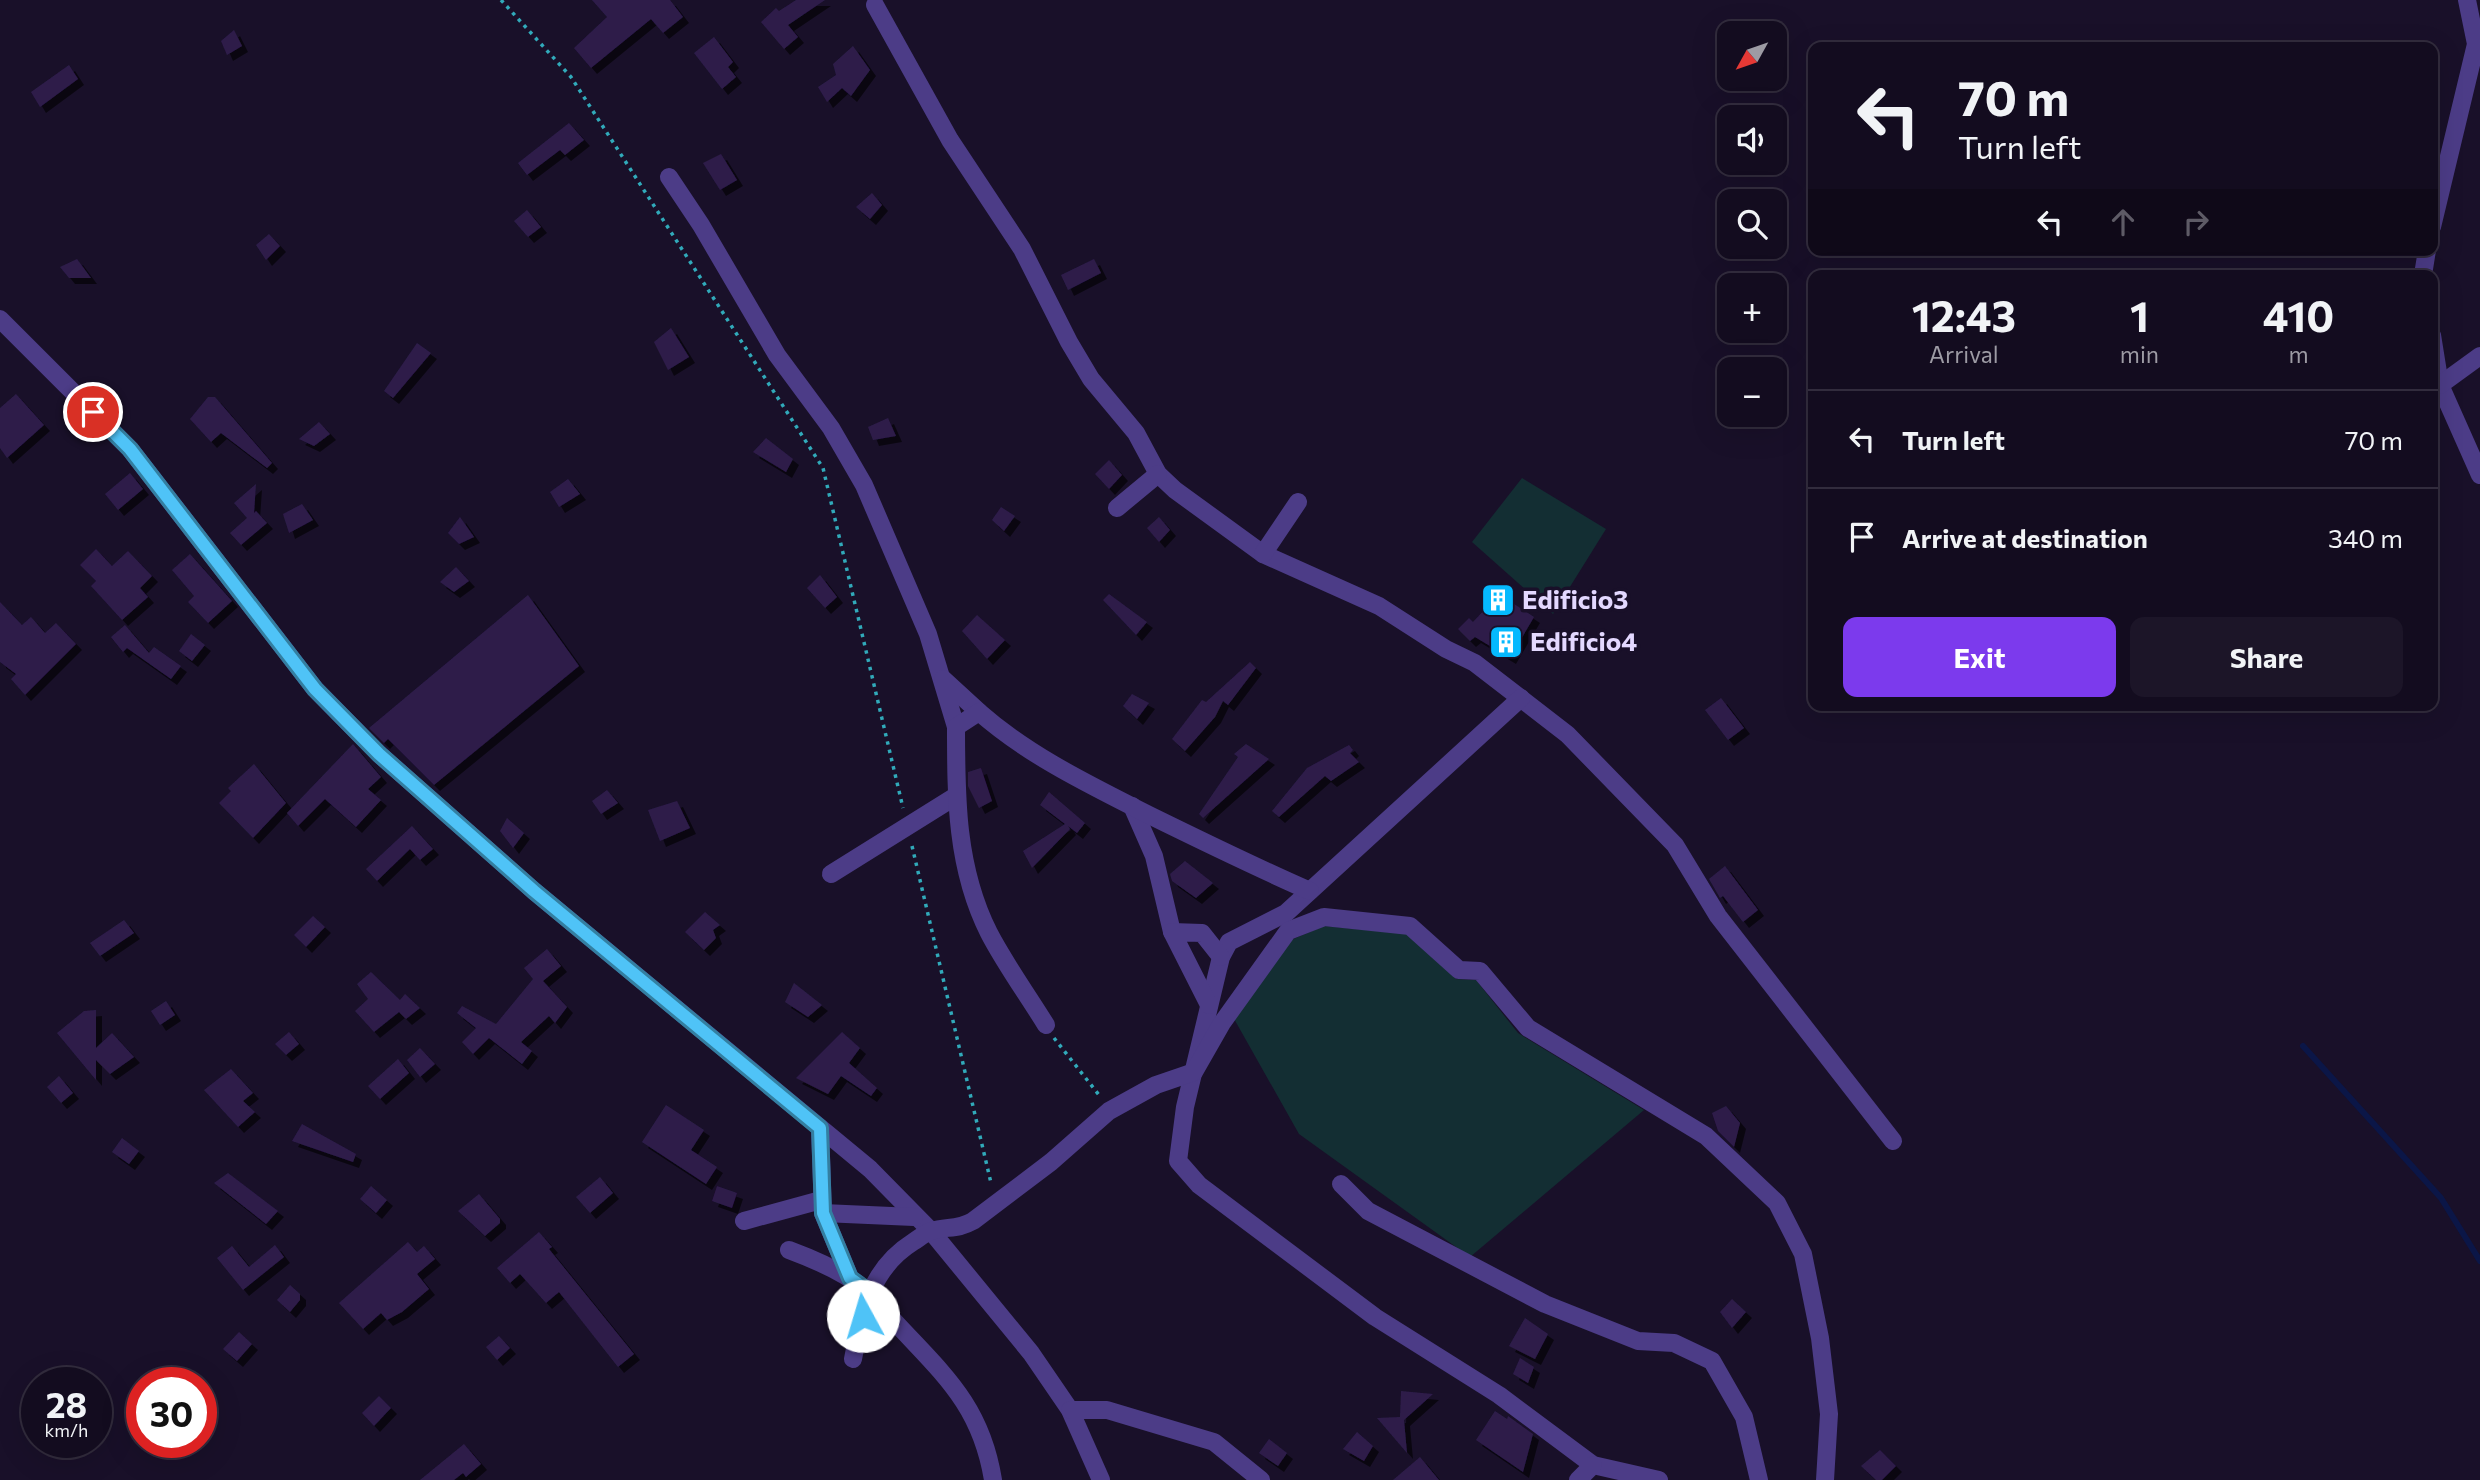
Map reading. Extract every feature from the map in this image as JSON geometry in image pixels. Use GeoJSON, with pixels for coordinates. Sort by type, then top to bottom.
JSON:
{"type":"FeatureCollection","features":[{"type":"Feature","properties":{"kind":"street"},"geometry":{"type":"LineString","coordinates":[[2438,203],[2476,44],[2467,0]]}},
{"type":"Feature","properties":{"kind":"street"},"geometry":{"type":"LineString","coordinates":[[875,5],[909,71],[950,140],[1022,249],[1091,379],[1136,433],[1158,474],[1175,490],[1263,554],[1379,606],[1446,649],[1475,663],[1567,734],[1665,833],[1718,916],[1893,1141]]}},
{"type":"Feature","properties":{"kind":"street"},"geometry":{"type":"LineString","coordinates":[[669,177],[701,225],[777,355],[831,428],[864,485],[928,634],[956,727],[956,796],[963,859],[988,932],[1046,1025]]}},
{"type":"Feature","properties":{"kind":"street"},"geometry":{"type":"LineString","coordinates":[[0,319],[130,449],[315,689],[379,754],[534,891],[870,1169],[914,1217],[931,1231],[1031,1353],[1070,1410],[1101,1480]]}},
{"type":"Feature","properties":{"kind":"street"},"geometry":{"type":"LineString","coordinates":[[2440,385],[2480,356]]}},
{"type":"Feature","properties":{"kind":"street"},"geometry":{"type":"LineString","coordinates":[[2438,372],[2440,385],[2480,475]]}},
{"type":"Feature","properties":{"kind":"street"},"geometry":{"type":"LineString","coordinates":[[1117,508],[1158,474]]}},
{"type":"Feature","properties":{"kind":"street"},"geometry":{"type":"LineString","coordinates":[[1263,554],[1298,502]]}},
{"type":"Feature","properties":{"kind":"street"},"geometry":{"type":"LineString","coordinates":[[942,678],[1010,739],[1132,806],[1252,866],[1310,891]]}},
{"type":"Feature","properties":{"kind":"street"},"geometry":{"type":"LineString","coordinates":[[1521,698],[1286,913],[1228,942],[1221,957],[1185,1107],[1178,1161],[1199,1185],[1375,1317],[1499,1395],[1593,1465],[1659,1480]]}},
{"type":"Feature","properties":{"kind":"street"},"geometry":{"type":"LineString","coordinates":[[956,727],[979,712]]}},
{"type":"Feature","properties":{"kind":"street"},"geometry":{"type":"LineString","coordinates":[[831,874],[956,796]]}},
{"type":"Feature","properties":{"kind":"street"},"geometry":{"type":"LineString","coordinates":[[1132,806],[1154,856],[1172,932],[1209,1005]]}},
{"type":"Feature","properties":{"kind":"street"},"geometry":{"type":"LineString","coordinates":[[853,1359],[868,1291],[884,1266],[903,1249],[931,1231],[959,1228],[996,1205],[1110,1111],[1156,1086],[1194,1072],[1222,1023],[1288,931],[1324,917],[1410,926],[1459,970],[1480,971],[1528,1028],[1706,1136],[1777,1203],[1803,1254],[1820,1338],[1829,1414],[1825,1480]]}},
{"type":"Feature","properties":{"kind":"street"},"geometry":{"type":"LineString","coordinates":[[1172,932],[1202,933],[1221,957]]}},
{"type":"Feature","properties":{"kind":"street"},"geometry":{"type":"LineString","coordinates":[[820,1128],[822,1207],[850,1278]]}},
{"type":"Feature","properties":{"kind":"street"},"geometry":{"type":"LineString","coordinates":[[1341,1184],[1368,1211],[1545,1304],[1638,1341],[1674,1343],[1712,1361],[1744,1417],[1759,1480]]}},
{"type":"Feature","properties":{"kind":"street"},"geometry":{"type":"LineString","coordinates":[[744,1221],[822,1207],[914,1217]]}},
{"type":"Feature","properties":{"kind":"street"},"geometry":{"type":"LineString","coordinates":[[789,1250],[850,1278],[868,1291],[945,1372],[965,1402],[980,1435],[993,1480]]}},
{"type":"Feature","properties":{"kind":"street"},"geometry":{"type":"LineString","coordinates":[[1070,1410],[1107,1410],[1214,1442],[1261,1480]]}},
{"type":"Feature","properties":{"kind":"street"},"geometry":{"type":"LineString","coordinates":[[1578,1480],[1593,1465]]}},
{"type":"Feature","properties":{"kind":"path"},"geometry":{"type":"LineString","coordinates":[[502,0],[571,77],[823,468],[996,1205]]}},
{"type":"Feature","properties":{"kind":"path"},"geometry":{"type":"LineString","coordinates":[[1046,1025],[1110,1111]]}},
{"type":"Feature","properties":{"kind":"green space"},"geometry":{"type":"Polygon","coordinates":[[[1522,478],[1606,529],[1553,614],[1472,542],[1522,478]]]}},
{"type":"Feature","properties":{"kind":"green space"},"geometry":{"type":"Polygon","coordinates":[[[1324,926],[1407,934],[1456,979],[1476,980],[1518,1033],[1644,1110],[1470,1257],[1299,1134],[1233,1017],[1291,940],[1324,926]]]}},
{"type":"Feature","properties":{"kind":"building"},"geometry":{"type":"Polygon","coordinates":[[[592,0],[670,0],[683,17],[663,33],[651,19],[591,68],[574,48],[607,17],[592,0]]]}},
{"type":"Feature","properties":{"kind":"building"},"geometry":{"type":"Polygon","coordinates":[[[796,0],[825,0],[788,25],[798,37],[784,49],[761,22],[776,8],[779,11],[796,0]]]}},
{"type":"Feature","properties":{"kind":"building"},"geometry":{"type":"Polygon","coordinates":[[[234,30],[242,46],[227,55],[221,41],[234,30]]]}},
{"type":"Feature","properties":{"kind":"building"},"geometry":{"type":"Polygon","coordinates":[[[714,37],[733,62],[728,67],[736,77],[722,89],[694,53],[714,37]]]}},
{"type":"Feature","properties":{"kind":"building"},"geometry":{"type":"Polygon","coordinates":[[[853,46],[870,70],[851,96],[842,88],[827,102],[818,87],[836,75],[833,64],[853,46]]]}},
{"type":"Feature","properties":{"kind":"building"},"geometry":{"type":"Polygon","coordinates":[[[69,65],[78,79],[40,107],[31,92],[69,65]]]}},
{"type":"Feature","properties":{"kind":"building"},"geometry":{"type":"Polygon","coordinates":[[[569,123],[584,140],[565,155],[560,150],[527,175],[518,163],[569,123]]]}},
{"type":"Feature","properties":{"kind":"building"},"geometry":{"type":"Polygon","coordinates":[[[721,154],[737,180],[720,190],[703,163],[721,154]]]}},
{"type":"Feature","properties":{"kind":"building"},"geometry":{"type":"Polygon","coordinates":[[[872,193],[882,205],[870,219],[856,207],[872,193]]]}},
{"type":"Feature","properties":{"kind":"building"},"geometry":{"type":"Polygon","coordinates":[[[527,210],[541,227],[528,237],[514,221],[527,210]]]}},
{"type":"Feature","properties":{"kind":"building"},"geometry":{"type":"Polygon","coordinates":[[[269,234],[280,246],[266,260],[256,245],[269,234]]]}},
{"type":"Feature","properties":{"kind":"building"},"geometry":{"type":"Polygon","coordinates":[[[77,259],[91,278],[69,278],[60,267],[77,259]]]}},
{"type":"Feature","properties":{"kind":"building"},"geometry":{"type":"Polygon","coordinates":[[[1094,259],[1101,273],[1068,290],[1061,275],[1094,259]]]}},
{"type":"Feature","properties":{"kind":"building"},"geometry":{"type":"Polygon","coordinates":[[[671,328],[689,357],[668,370],[654,342],[671,328]]]}},
{"type":"Feature","properties":{"kind":"building"},"geometry":{"type":"Polygon","coordinates":[[[417,343],[431,353],[393,398],[384,391],[417,343]]]}},
{"type":"Feature","properties":{"kind":"building"},"geometry":{"type":"Polygon","coordinates":[[[16,394],[44,425],[7,458],[0,448],[0,408],[16,394]]]}},
{"type":"Feature","properties":{"kind":"building"},"geometry":{"type":"Polygon","coordinates":[[[208,397],[215,397],[272,463],[267,468],[221,433],[211,442],[190,419],[208,397]]]}},
{"type":"Feature","properties":{"kind":"building"},"geometry":{"type":"Polygon","coordinates":[[[888,418],[896,436],[873,440],[868,427],[888,418]]]}},
{"type":"Feature","properties":{"kind":"building"},"geometry":{"type":"Polygon","coordinates":[[[319,422],[330,434],[314,446],[299,439],[319,422]]]}},
{"type":"Feature","properties":{"kind":"building"},"geometry":{"type":"Polygon","coordinates":[[[766,438],[793,459],[786,472],[753,452],[766,438]]]}},
{"type":"Feature","properties":{"kind":"building"},"geometry":{"type":"Polygon","coordinates":[[[1109,460],[1122,475],[1109,489],[1095,474],[1109,460]]]}},
{"type":"Feature","properties":{"kind":"building"},"geometry":{"type":"Polygon","coordinates":[[[130,473],[143,489],[118,510],[105,494],[130,473]]]}},
{"type":"Feature","properties":{"kind":"building"},"geometry":{"type":"Polygon","coordinates":[[[568,479],[580,494],[559,507],[550,492],[568,479]]]}},
{"type":"Feature","properties":{"kind":"building"},"geometry":{"type":"Polygon","coordinates":[[[256,484],[254,513],[256,511],[267,523],[241,545],[230,533],[247,518],[234,503],[256,484]]]}},
{"type":"Feature","properties":{"kind":"building"},"geometry":{"type":"Polygon","coordinates":[[[302,504],[313,520],[289,533],[283,514],[302,504]]]}},
{"type":"Feature","properties":{"kind":"building"},"geometry":{"type":"Polygon","coordinates":[[[1001,507],[1015,516],[1004,531],[992,520],[1001,507]]]}},
{"type":"Feature","properties":{"kind":"building"},"geometry":{"type":"Polygon","coordinates":[[[460,517],[474,537],[459,544],[448,533],[460,517]]]}},
{"type":"Feature","properties":{"kind":"building"},"geometry":{"type":"Polygon","coordinates":[[[1159,517],[1170,530],[1159,542],[1147,528],[1159,517]]]}},
{"type":"Feature","properties":{"kind":"building"},"geometry":{"type":"Polygon","coordinates":[[[96,549],[112,566],[128,551],[152,576],[140,588],[148,597],[122,620],[91,586],[96,581],[80,565],[96,549]]]}},
{"type":"Feature","properties":{"kind":"building"},"geometry":{"type":"Polygon","coordinates":[[[190,554],[232,601],[208,623],[188,602],[194,596],[172,570],[190,554]]]}},
{"type":"Feature","properties":{"kind":"building"},"geometry":{"type":"Polygon","coordinates":[[[456,567],[469,581],[454,592],[440,582],[456,567]]]}},
{"type":"Feature","properties":{"kind":"building"},"geometry":{"type":"Polygon","coordinates":[[[820,575],[837,597],[825,608],[807,588],[820,575]]]}},
{"type":"Feature","properties":{"kind":"building"},"geometry":{"type":"Polygon","coordinates":[[[1109,594],[1147,622],[1136,635],[1103,600],[1109,594]]]}},
{"type":"Feature","properties":{"kind":"building"},"geometry":{"type":"Polygon","coordinates":[[[1499,594],[1534,617],[1510,658],[1475,637],[1470,641],[1458,629],[1469,618],[1473,622],[1499,594]]]}},
{"type":"Feature","properties":{"kind":"building"},"geometry":{"type":"Polygon","coordinates":[[[528,595],[579,666],[434,785],[388,739],[384,743],[369,728],[528,595]]]}},
{"type":"Feature","properties":{"kind":"building"},"geometry":{"type":"Polygon","coordinates":[[[0,602],[22,625],[31,617],[45,633],[56,623],[76,644],[25,695],[11,679],[16,674],[0,662],[0,602]]]}},
{"type":"Feature","properties":{"kind":"building"},"geometry":{"type":"Polygon","coordinates":[[[977,615],[1005,640],[987,659],[962,631],[977,615]]]}},
{"type":"Feature","properties":{"kind":"building"},"geometry":{"type":"Polygon","coordinates":[[[125,625],[149,653],[154,647],[181,666],[171,679],[127,648],[123,652],[111,637],[125,625]]]}},
{"type":"Feature","properties":{"kind":"building"},"geometry":{"type":"Polygon","coordinates":[[[191,634],[205,645],[192,661],[179,651],[191,634]]]}},
{"type":"Feature","properties":{"kind":"building"},"geometry":{"type":"Polygon","coordinates":[[[1250,662],[1256,668],[1228,705],[1223,701],[1215,717],[1185,751],[1172,739],[1202,700],[1206,702],[1250,662]]]}},
{"type":"Feature","properties":{"kind":"building"},"geometry":{"type":"Polygon","coordinates":[[[1132,694],[1149,703],[1137,719],[1123,706],[1132,694]]]}},
{"type":"Feature","properties":{"kind":"building"},"geometry":{"type":"Polygon","coordinates":[[[1721,698],[1744,728],[1728,740],[1705,710],[1721,698]]]}},
{"type":"Feature","properties":{"kind":"building"},"geometry":{"type":"Polygon","coordinates":[[[353,744],[381,777],[368,789],[381,800],[356,827],[325,799],[298,826],[287,813],[353,744]]]}},
{"type":"Feature","properties":{"kind":"building"},"geometry":{"type":"Polygon","coordinates":[[[1246,744],[1269,759],[1203,818],[1199,814],[1238,757],[1234,754],[1246,744]]]}},
{"type":"Feature","properties":{"kind":"building"},"geometry":{"type":"Polygon","coordinates":[[[1349,745],[1353,750],[1350,753],[1359,762],[1331,781],[1325,776],[1279,817],[1272,811],[1307,768],[1349,745]]]}},
{"type":"Feature","properties":{"kind":"building"},"geometry":{"type":"Polygon","coordinates":[[[254,764],[286,803],[253,838],[219,803],[231,791],[228,788],[254,764]]]}},
{"type":"Feature","properties":{"kind":"building"},"geometry":{"type":"Polygon","coordinates":[[[981,768],[992,801],[979,808],[968,786],[968,772],[981,768]]]}},
{"type":"Feature","properties":{"kind":"building"},"geometry":{"type":"Polygon","coordinates":[[[607,790],[618,803],[601,814],[592,801],[607,790]]]}},
{"type":"Feature","properties":{"kind":"building"},"geometry":{"type":"Polygon","coordinates":[[[1049,792],[1085,823],[1077,833],[1068,826],[1070,829],[1032,868],[1023,851],[1065,824],[1040,805],[1049,792]]]}},
{"type":"Feature","properties":{"kind":"building"},"geometry":{"type":"Polygon","coordinates":[[[677,801],[690,828],[660,841],[648,810],[677,801]]]}},
{"type":"Feature","properties":{"kind":"building"},"geometry":{"type":"Polygon","coordinates":[[[507,818],[524,833],[513,848],[500,831],[507,818]]]}},
{"type":"Feature","properties":{"kind":"building"},"geometry":{"type":"Polygon","coordinates":[[[412,826],[433,849],[420,860],[410,849],[377,881],[366,869],[412,826]]]}},
{"type":"Feature","properties":{"kind":"building"},"geometry":{"type":"Polygon","coordinates":[[[1185,861],[1213,883],[1196,898],[1172,881],[1170,874],[1185,861]]]}},
{"type":"Feature","properties":{"kind":"building"},"geometry":{"type":"Polygon","coordinates":[[[1725,866],[1758,910],[1743,922],[1723,896],[1720,898],[1709,879],[1725,866]]]}},
{"type":"Feature","properties":{"kind":"building"},"geometry":{"type":"Polygon","coordinates":[[[705,912],[720,925],[713,930],[716,938],[704,950],[685,932],[705,912]]]}},
{"type":"Feature","properties":{"kind":"building"},"geometry":{"type":"Polygon","coordinates":[[[313,916],[325,927],[306,947],[294,935],[313,916]]]}},
{"type":"Feature","properties":{"kind":"building"},"geometry":{"type":"Polygon","coordinates":[[[124,920],[134,933],[100,956],[90,943],[124,920]]]}},
{"type":"Feature","properties":{"kind":"building"},"geometry":{"type":"Polygon","coordinates":[[[547,949],[561,966],[543,981],[567,1007],[555,1023],[549,1016],[521,1042],[532,1051],[522,1064],[489,1038],[473,1054],[462,1042],[476,1028],[457,1013],[462,1006],[496,1024],[533,979],[524,968],[547,949]]]}},
{"type":"Feature","properties":{"kind":"building"},"geometry":{"type":"Polygon","coordinates":[[[371,972],[400,1000],[405,994],[420,1008],[406,1019],[399,1012],[374,1032],[355,1011],[368,999],[357,984],[371,972]]]}},
{"type":"Feature","properties":{"kind":"building"},"geometry":{"type":"Polygon","coordinates":[[[794,983],[822,1005],[808,1017],[785,1002],[794,983]]]}},
{"type":"Feature","properties":{"kind":"building"},"geometry":{"type":"Polygon","coordinates":[[[166,1001],[175,1015],[160,1025],[151,1011],[166,1001]]]}},
{"type":"Feature","properties":{"kind":"building"},"geometry":{"type":"Polygon","coordinates":[[[96,1010],[96,1048],[112,1033],[134,1057],[110,1074],[96,1060],[96,1080],[57,1033],[84,1011],[96,1010]]]}},
{"type":"Feature","properties":{"kind":"building"},"geometry":{"type":"Polygon","coordinates":[[[289,1032],[299,1044],[286,1055],[275,1044],[289,1032]]]}},
{"type":"Feature","properties":{"kind":"building"},"geometry":{"type":"Polygon","coordinates":[[[842,1032],[860,1048],[849,1063],[877,1088],[871,1096],[841,1076],[828,1094],[796,1078],[842,1032]]]}},
{"type":"Feature","properties":{"kind":"building"},"geometry":{"type":"Polygon","coordinates":[[[420,1048],[435,1064],[420,1077],[407,1060],[420,1048]]]}},
{"type":"Feature","properties":{"kind":"building"},"geometry":{"type":"Polygon","coordinates":[[[398,1059],[409,1073],[380,1099],[368,1086],[398,1059]]]}},
{"type":"Feature","properties":{"kind":"building"},"geometry":{"type":"Polygon","coordinates":[[[231,1069],[253,1093],[243,1101],[255,1112],[238,1127],[204,1090],[231,1069]]]}},
{"type":"Feature","properties":{"kind":"building"},"geometry":{"type":"Polygon","coordinates":[[[59,1076],[73,1093],[61,1103],[47,1087],[59,1076]]]}},
{"type":"Feature","properties":{"kind":"building"},"geometry":{"type":"Polygon","coordinates":[[[666,1105],[704,1130],[691,1150],[717,1167],[706,1184],[642,1142],[666,1105]]]}},
{"type":"Feature","properties":{"kind":"building"},"geometry":{"type":"Polygon","coordinates":[[[1726,1106],[1740,1123],[1734,1147],[1718,1131],[1712,1113],[1726,1106]]]}},
{"type":"Feature","properties":{"kind":"building"},"geometry":{"type":"Polygon","coordinates":[[[302,1124],[356,1154],[353,1162],[292,1141],[302,1124]]]}},
{"type":"Feature","properties":{"kind":"building"},"geometry":{"type":"Polygon","coordinates":[[[122,1138],[139,1151],[129,1164],[112,1152],[122,1138]]]}},
{"type":"Feature","properties":{"kind":"building"},"geometry":{"type":"Polygon","coordinates":[[[228,1173],[278,1211],[266,1224],[214,1183],[228,1173]]]}},
{"type":"Feature","properties":{"kind":"building"},"geometry":{"type":"Polygon","coordinates":[[[600,1177],[613,1193],[590,1213],[576,1197],[600,1177]]]}},
{"type":"Feature","properties":{"kind":"building"},"geometry":{"type":"Polygon","coordinates":[[[371,1186],[387,1200],[376,1213],[360,1199],[371,1186]]]}},
{"type":"Feature","properties":{"kind":"building"},"geometry":{"type":"Polygon","coordinates":[[[717,1186],[737,1193],[732,1208],[712,1201],[717,1186]]]}},
{"type":"Feature","properties":{"kind":"building"},"geometry":{"type":"Polygon","coordinates":[[[479,1194],[500,1219],[500,1223],[485,1236],[458,1211],[479,1194]]]}},
{"type":"Feature","properties":{"kind":"building"},"geometry":{"type":"Polygon","coordinates":[[[539,1232],[552,1247],[549,1249],[634,1354],[618,1367],[559,1292],[546,1303],[520,1274],[510,1283],[497,1268],[539,1232]]]}},
{"type":"Feature","properties":{"kind":"building"},"geometry":{"type":"Polygon","coordinates":[[[408,1242],[417,1252],[424,1246],[435,1259],[417,1274],[429,1289],[402,1312],[387,1320],[381,1313],[363,1329],[339,1303],[408,1242]]]}},
{"type":"Feature","properties":{"kind":"building"},"geometry":{"type":"Polygon","coordinates":[[[275,1245],[284,1257],[243,1290],[217,1258],[232,1246],[249,1267],[275,1245]]]}},
{"type":"Feature","properties":{"kind":"building"},"geometry":{"type":"Polygon","coordinates":[[[290,1285],[300,1294],[300,1300],[290,1312],[277,1300],[290,1285]]]}},
{"type":"Feature","properties":{"kind":"building"},"geometry":{"type":"Polygon","coordinates":[[[1732,1299],[1746,1312],[1732,1328],[1720,1312],[1732,1299]]]}},
{"type":"Feature","properties":{"kind":"building"},"geometry":{"type":"Polygon","coordinates":[[[1525,1318],[1548,1334],[1535,1359],[1509,1346],[1525,1318]]]}},
{"type":"Feature","properties":{"kind":"building"},"geometry":{"type":"Polygon","coordinates":[[[239,1332],[252,1344],[237,1361],[223,1349],[239,1332]]]}},
{"type":"Feature","properties":{"kind":"building"},"geometry":{"type":"Polygon","coordinates":[[[499,1336],[510,1348],[497,1360],[486,1347],[499,1336]]]}},
{"type":"Feature","properties":{"kind":"building"},"geometry":{"type":"Polygon","coordinates":[[[1520,1358],[1534,1367],[1528,1383],[1513,1374],[1520,1358]]]}},
{"type":"Feature","properties":{"kind":"building"},"geometry":{"type":"Polygon","coordinates":[[[1401,1391],[1433,1394],[1404,1420],[1407,1453],[1377,1418],[1400,1417],[1401,1391]]]}},
{"type":"Feature","properties":{"kind":"building"},"geometry":{"type":"Polygon","coordinates":[[[379,1396],[391,1408],[374,1426],[362,1413],[379,1396]]]}},
{"type":"Feature","properties":{"kind":"building"},"geometry":{"type":"Polygon","coordinates":[[[1495,1411],[1507,1419],[1508,1416],[1533,1434],[1523,1472],[1476,1440],[1495,1411]]]}},
{"type":"Feature","properties":{"kind":"building"},"geometry":{"type":"Polygon","coordinates":[[[1357,1432],[1373,1446],[1364,1461],[1343,1449],[1357,1432]]]}},
{"type":"Feature","properties":{"kind":"building"},"geometry":{"type":"Polygon","coordinates":[[[1269,1439],[1287,1453],[1278,1466],[1259,1453],[1269,1439]]]}},
{"type":"Feature","properties":{"kind":"building"},"geometry":{"type":"Polygon","coordinates":[[[464,1444],[481,1464],[466,1477],[463,1473],[454,1480],[420,1480],[464,1444]]]}},
{"type":"Feature","properties":{"kind":"building"},"geometry":{"type":"Polygon","coordinates":[[[1880,1450],[1896,1466],[1882,1480],[1876,1480],[1861,1466],[1880,1450]]]}},
{"type":"Feature","properties":{"kind":"building"},"geometry":{"type":"Polygon","coordinates":[[[1420,1457],[1439,1480],[1393,1480],[1420,1457]]]}},
{"type":"Feature","properties":{"kind":"waterway"},"geometry":{"type":"LineString","coordinates":[[2303,1046],[2441,1198],[2480,1261]]}},
{"type":"Feature","properties":{"kind":"place","name":"Edificio3"},"geometry":{"type":"Point","coordinates":[1498,600]}},
{"type":"Feature","properties":{"kind":"place","name":"Edificio4"},"geometry":{"type":"Point","coordinates":[1506,642]}},
{"type":"Feature","properties":{"kind":"route"},"geometry":{"type":"LineString","coordinates":[[93,412],[130,449],[315,689],[379,754],[534,891],[820,1128],[819,1172],[823,1213],[850,1278],[868,1291],[863,1316]]}}]}
